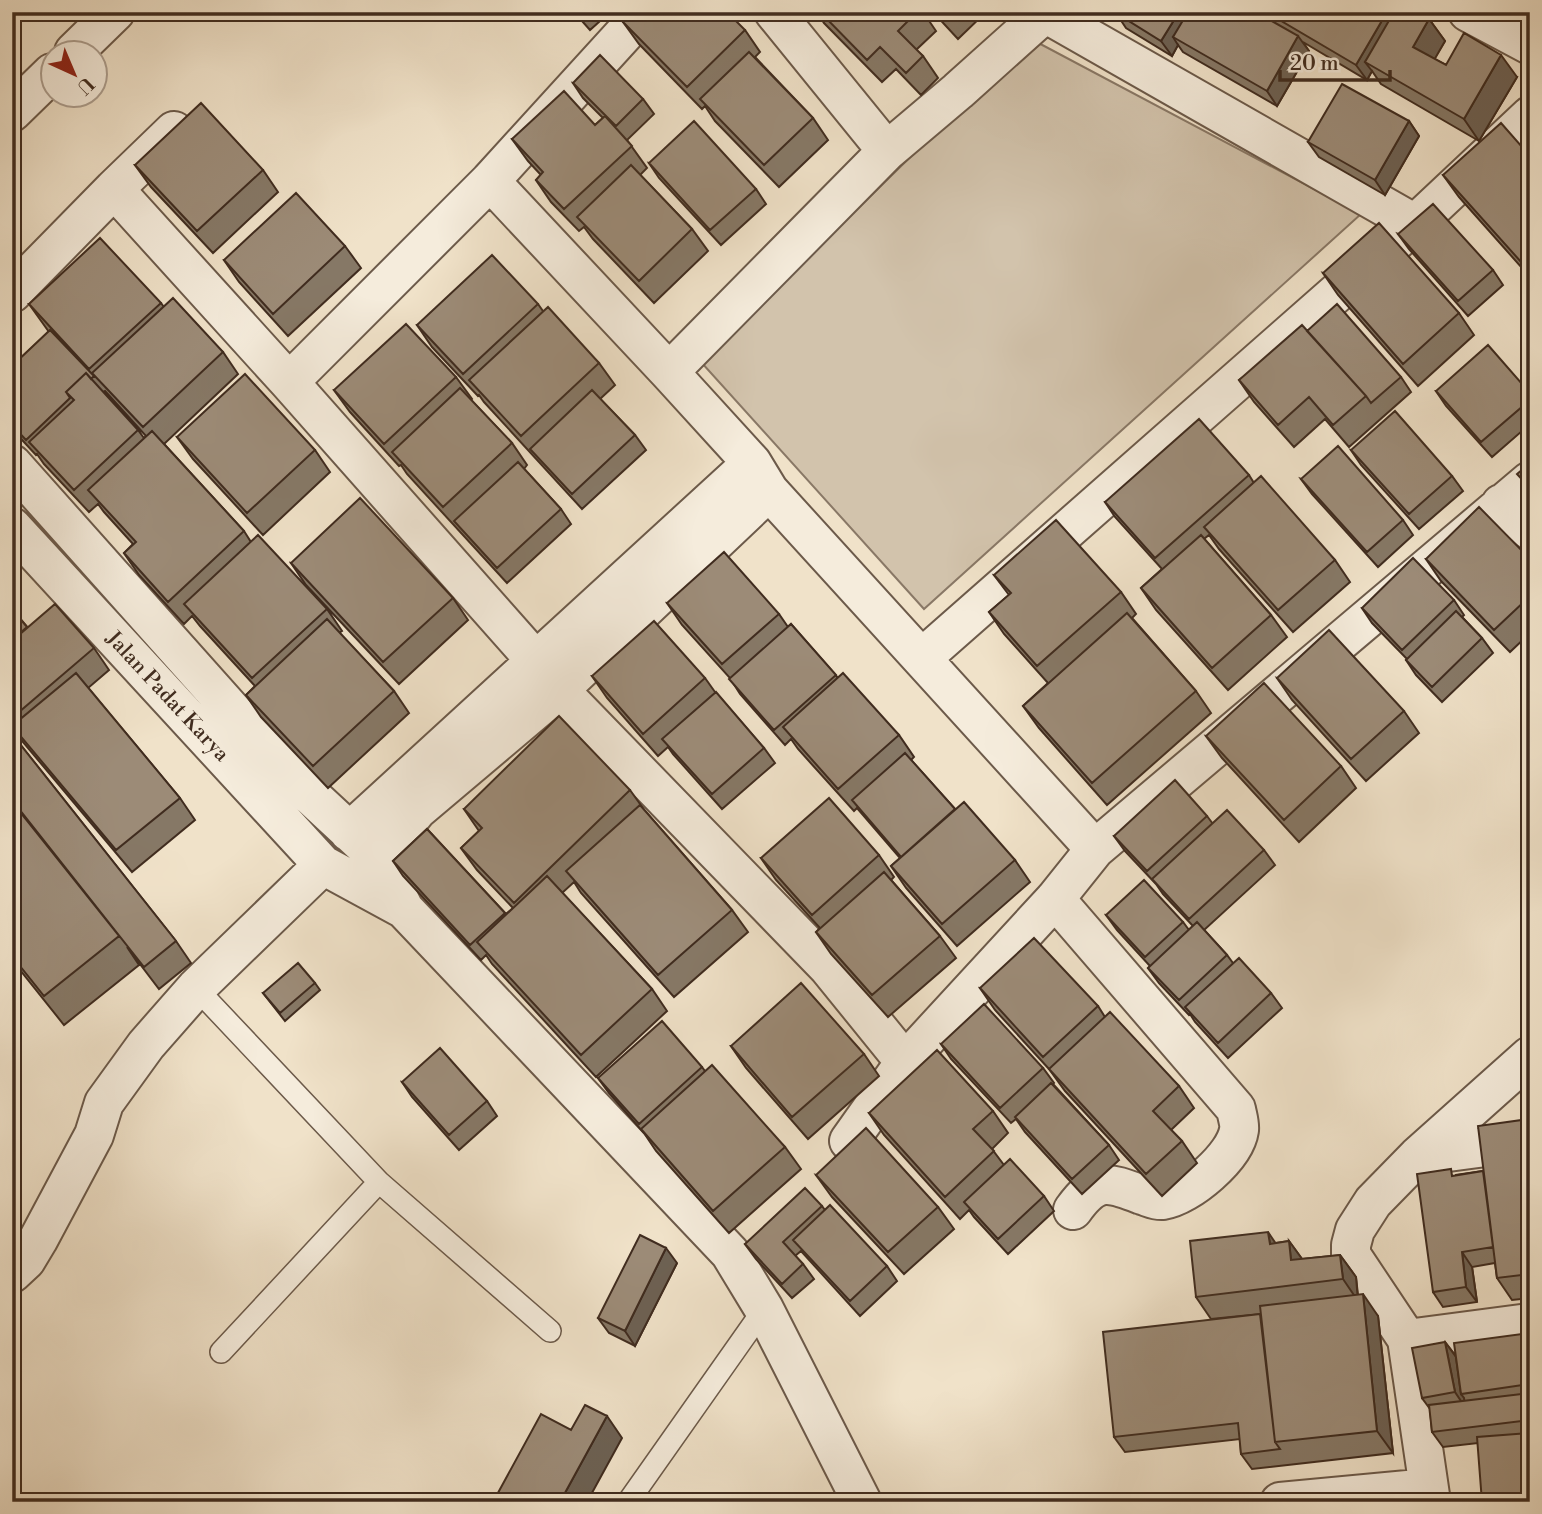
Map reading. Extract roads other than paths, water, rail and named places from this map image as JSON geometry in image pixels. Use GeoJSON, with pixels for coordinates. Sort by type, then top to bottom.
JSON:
{"type":"FeatureCollection","features":[{"type":"Feature","properties":{"kind":"street"},"geometry":{"type":"LineString","coordinates":[[88,38],[115,12]]}},
{"type":"Feature","properties":{"kind":"street"},"geometry":{"type":"LineString","coordinates":[[289,382],[490,181],[644,12]]}},
{"type":"Feature","properties":{"kind":"street"},"geometry":{"type":"LineString","coordinates":[[774,12],[887,151]]}},
{"type":"Feature","properties":{"kind":"street"},"geometry":{"type":"LineString","coordinates":[[669,372],[887,151],[1045,12],[1415,224]]}},
{"type":"Feature","properties":{"kind":"street"},"geometry":{"type":"LineString","coordinates":[[1468,12],[1530,45]]}},
{"type":"Feature","properties":{"kind":"street"},"geometry":{"type":"LineString","coordinates":[[12,112],[38,87]]}},
{"type":"Feature","properties":{"kind":"street"},"geometry":{"type":"LineString","coordinates":[[922,658],[1415,224],[1530,116]]}},
{"type":"Feature","properties":{"kind":"street"},"geometry":{"type":"LineString","coordinates":[[12,293],[186,119]]}},
{"type":"Feature","properties":{"kind":"street"},"geometry":{"type":"LineString","coordinates":[[490,181],[669,372],[1095,849]]}},
{"type":"Feature","properties":{"kind":"street"},"geometry":{"type":"LineString","coordinates":[[114,189],[289,382],[559,690],[828,967],[905,1062]]}},
{"type":"Feature","properties":{"kind":"street"},"geometry":{"type":"LineString","coordinates":[[12,464],[294,780],[378,858],[404,909],[730,1253],[764,1309],[862,1502]]}},
{"type":"Feature","properties":{"kind":"street"},"geometry":{"type":"LineString","coordinates":[[349,832],[536,661],[760,477]]}},
{"type":"Feature","properties":{"kind":"street"},"geometry":{"type":"LineString","coordinates":[[378,858],[417,810],[559,690],[760,477]]}},
{"type":"Feature","properties":{"kind":"street"},"geometry":{"type":"LineString","coordinates":[[849,1141],[905,1062],[1055,899],[1095,849],[1516,493],[1530,530]]}},
{"type":"Feature","properties":{"kind":"street","name":"Jalan Padat Karya"},"geometry":{"type":"LineString","coordinates":[[12,527],[323,865],[404,909]]}},
{"type":"Feature","properties":{"kind":"street"},"geometry":{"type":"LineString","coordinates":[[12,1273],[26,1260],[38,1240],[94,1135],[104,1103],[146,1045],[196,988],[323,865]]}},
{"type":"Feature","properties":{"kind":"street"},"geometry":{"type":"LineString","coordinates":[[1055,899],[1236,1109],[1240,1129],[1231,1149],[1217,1168],[1175,1196],[1159,1200],[1119,1186],[1104,1185],[1093,1188],[1083,1196],[1073,1210]]}},
{"type":"Feature","properties":{"kind":"street"},"geometry":{"type":"LineString","coordinates":[[1280,1502],[1430,1495],[1407,1339],[1351,1255],[1354,1230],[1373,1202],[1418,1156],[1530,1056]]}},
{"type":"Feature","properties":{"kind":"street"},"geometry":{"type":"LineString","coordinates":[[1418,1156],[1530,1141]]}},
{"type":"Feature","properties":{"kind":"street"},"geometry":{"type":"LineString","coordinates":[[1407,1339],[1530,1323]]}},
{"type":"Feature","properties":{"kind":"lane"},"geometry":{"type":"LineString","coordinates":[[196,988],[379,1182],[550,1331]]}},
{"type":"Feature","properties":{"kind":"lane"},"geometry":{"type":"LineString","coordinates":[[221,1352],[379,1182]]}},
{"type":"Feature","properties":{"kind":"lane"},"geometry":{"type":"LineString","coordinates":[[628,1502],[764,1309]]}}]}
